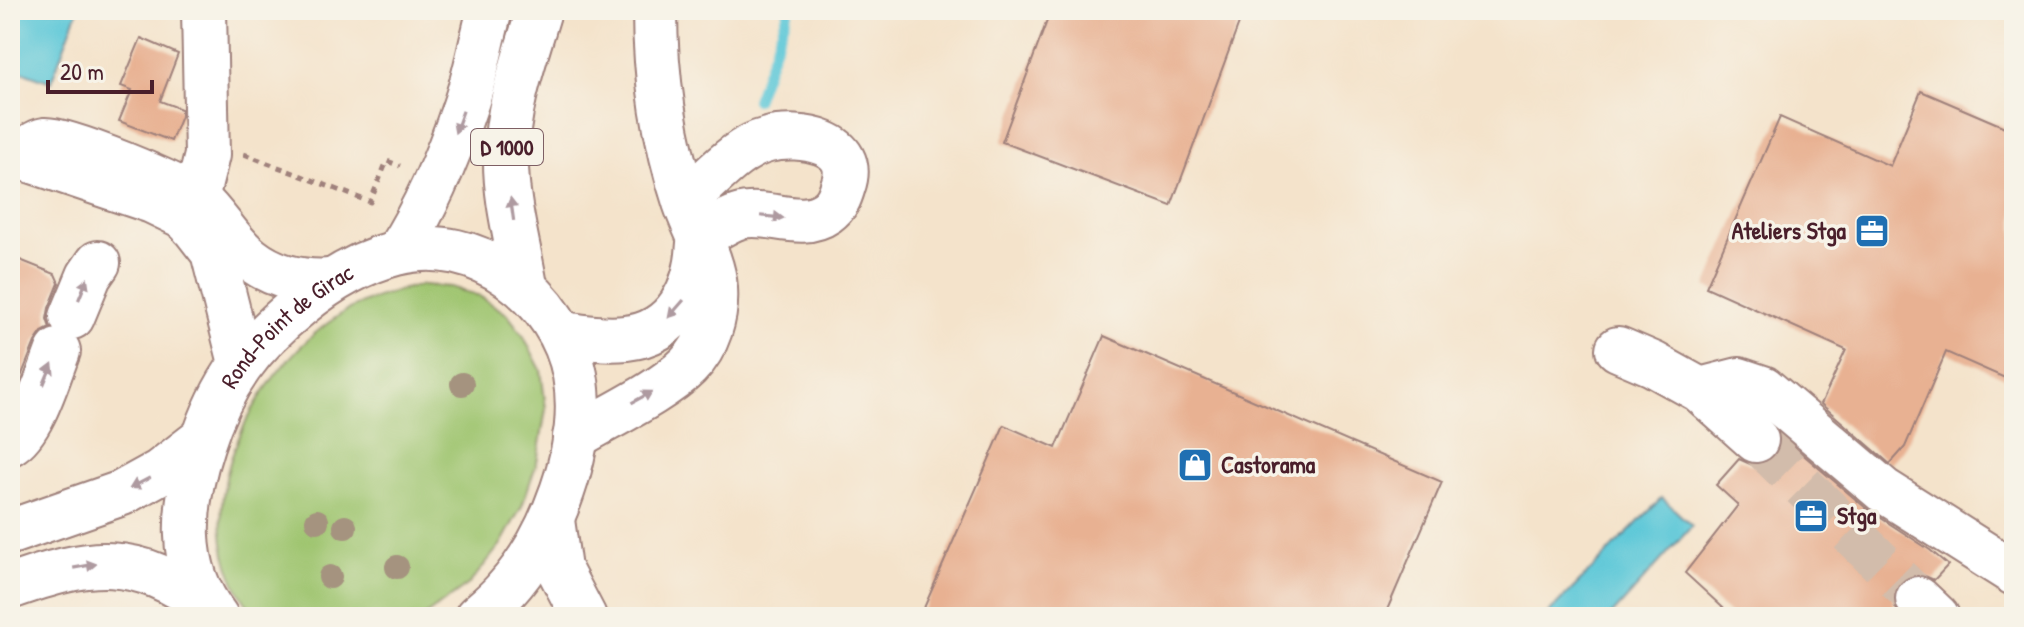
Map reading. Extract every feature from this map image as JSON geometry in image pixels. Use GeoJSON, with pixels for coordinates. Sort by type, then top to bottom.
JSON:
{"type":"FeatureCollection","features":[{"type":"Feature","properties":{"kind":"main road"},"geometry":{"type":"LineString","coordinates":[[204,10],[207,155],[194,212],[213,252],[233,375]]}},
{"type":"Feature","properties":{"kind":"main road","name":"D 1000"},"geometry":{"type":"LineString","coordinates":[[365,266],[418,221],[466,103],[490,10]]}},
{"type":"Feature","properties":{"kind":"main road","name":"D 1000"},"geometry":{"type":"LineString","coordinates":[[525,286],[511,208],[506,157],[515,89],[539,10]]}},
{"type":"Feature","properties":{"kind":"main road"},"geometry":{"type":"LineString","coordinates":[[575,437],[669,383],[690,364],[706,340],[714,317],[715,286],[692,219],[668,130],[656,65],[655,10]]}},
{"type":"Feature","properties":{"kind":"main road"},"geometry":{"type":"LineString","coordinates":[[207,155],[235,207],[252,230],[272,249],[300,262],[336,267],[365,266]]}},
{"type":"Feature","properties":{"kind":"main road"},"geometry":{"type":"LineString","coordinates":[[194,212],[252,259],[281,275],[307,282],[434,250],[463,254],[495,266],[525,286],[563,334],[575,374],[578,408],[567,476],[552,520],[532,555],[505,592],[477,617]]}},
{"type":"Feature","properties":{"kind":"main road"},"geometry":{"type":"LineString","coordinates":[[563,334],[628,338],[654,331],[676,311],[690,291],[698,267],[692,219]]}},
{"type":"Feature","properties":{"kind":"main road"},"geometry":{"type":"LineString","coordinates":[[10,443],[19,438],[27,426],[89,276],[98,263]]}},
{"type":"Feature","properties":{"kind":"main road","name":"Rond-Point de Girac"},"geometry":{"type":"LineString","coordinates":[[211,611],[197,587],[187,550],[187,507],[204,438],[233,375],[276,324],[365,266]]}},
{"type":"Feature","properties":{"kind":"main road"},"geometry":{"type":"LineString","coordinates":[[1618,349],[1700,390],[1756,440]]}},
{"type":"Feature","properties":{"kind":"main road"},"geometry":{"type":"LineString","coordinates":[[1700,390],[1739,380],[1763,388],[1883,490],[2014,573]]}},
{"type":"Feature","properties":{"kind":"main road"},"geometry":{"type":"LineString","coordinates":[[10,532],[122,493],[160,472],[204,438]]}},
{"type":"Feature","properties":{"kind":"main road"},"geometry":{"type":"LineString","coordinates":[[552,520],[559,569],[584,617]]}},
{"type":"Feature","properties":{"kind":"main road"},"geometry":{"type":"LineString","coordinates":[[10,587],[75,568],[112,564],[134,566],[192,594],[211,611]]}},
{"type":"Feature","properties":{"kind":"path"},"geometry":{"type":"LineString","coordinates":[[207,155],[242,154],[370,202],[387,161],[437,180]]}},
{"type":"Feature","properties":{"kind":"green space"},"geometry":{"type":"Polygon","coordinates":[[[421,285],[451,287],[479,296],[507,314],[523,335],[541,370],[546,409],[537,462],[522,506],[501,544],[470,583],[423,617],[259,617],[244,600],[234,580],[222,530],[223,494],[231,459],[245,424],[264,391],[287,361],[313,335],[360,304],[421,285]]]}},
{"type":"Feature","properties":{"kind":"water"},"geometry":{"type":"Polygon","coordinates":[[[18,10],[78,10],[51,82],[10,67],[10,32],[18,10]]]}},
{"type":"Feature","properties":{"kind":"water"},"geometry":{"type":"Polygon","coordinates":[[[1662,498],[1692,526],[1610,617],[1545,617],[1662,498]]]}},
{"type":"Feature","properties":{"kind":"building"},"geometry":{"type":"Polygon","coordinates":[[[1051,10],[1244,10],[1171,206],[1002,142],[1051,10]]]}},
{"type":"Feature","properties":{"kind":"building"},"geometry":{"type":"Polygon","coordinates":[[[141,38],[178,54],[160,101],[181,109],[171,141],[119,121],[132,90],[121,86],[141,38]]]}},
{"type":"Feature","properties":{"kind":"building","name":"Ateliers Stga"},"geometry":{"type":"Polygon","coordinates":[[[1921,91],[2014,131],[2014,382],[1946,352],[1905,447],[1890,464],[1821,404],[1846,350],[1706,287],[1780,117],[1890,166],[1921,91]]]}},
{"type":"Feature","properties":{"kind":"building"},"geometry":{"type":"Polygon","coordinates":[[[10,256],[55,274],[59,283],[49,308],[47,319],[50,328],[42,332],[35,342],[10,404],[10,256]]]}},
{"type":"Feature","properties":{"kind":"building","name":"Castorama"},"geometry":{"type":"Polygon","coordinates":[[[1104,336],[1442,482],[1384,617],[920,617],[1004,425],[1056,448],[1104,336]]]}},
{"type":"Feature","properties":{"kind":"building","name":"Stga"},"geometry":{"type":"Polygon","coordinates":[[[1780,435],[1867,509],[1948,565],[1934,580],[1923,575],[1912,575],[1899,582],[1894,605],[1901,617],[1733,617],[1685,573],[1738,505],[1716,485],[1739,459],[1752,465],[1765,463],[1774,457],[1780,446],[1780,435]]]}},
{"type":"Feature","properties":{"kind":"waterway"},"geometry":{"type":"LineString","coordinates":[[756,100],[789,10]]}},
{"type":"Feature","properties":{"kind":"tunnel"},"geometry":{"type":"LineString","coordinates":[[1756,440],[1918,599]]}},
{"type":"Feature","properties":{"kind":"place","name":"Ateliers Stga"},"geometry":{"type":"Point","coordinates":[1872,231]}},
{"type":"Feature","properties":{"kind":"place","name":"Castorama"},"geometry":{"type":"Point","coordinates":[1195,465]}},
{"type":"Feature","properties":{"kind":"place","name":"Stga"},"geometry":{"type":"Point","coordinates":[1811,516]}}]}
